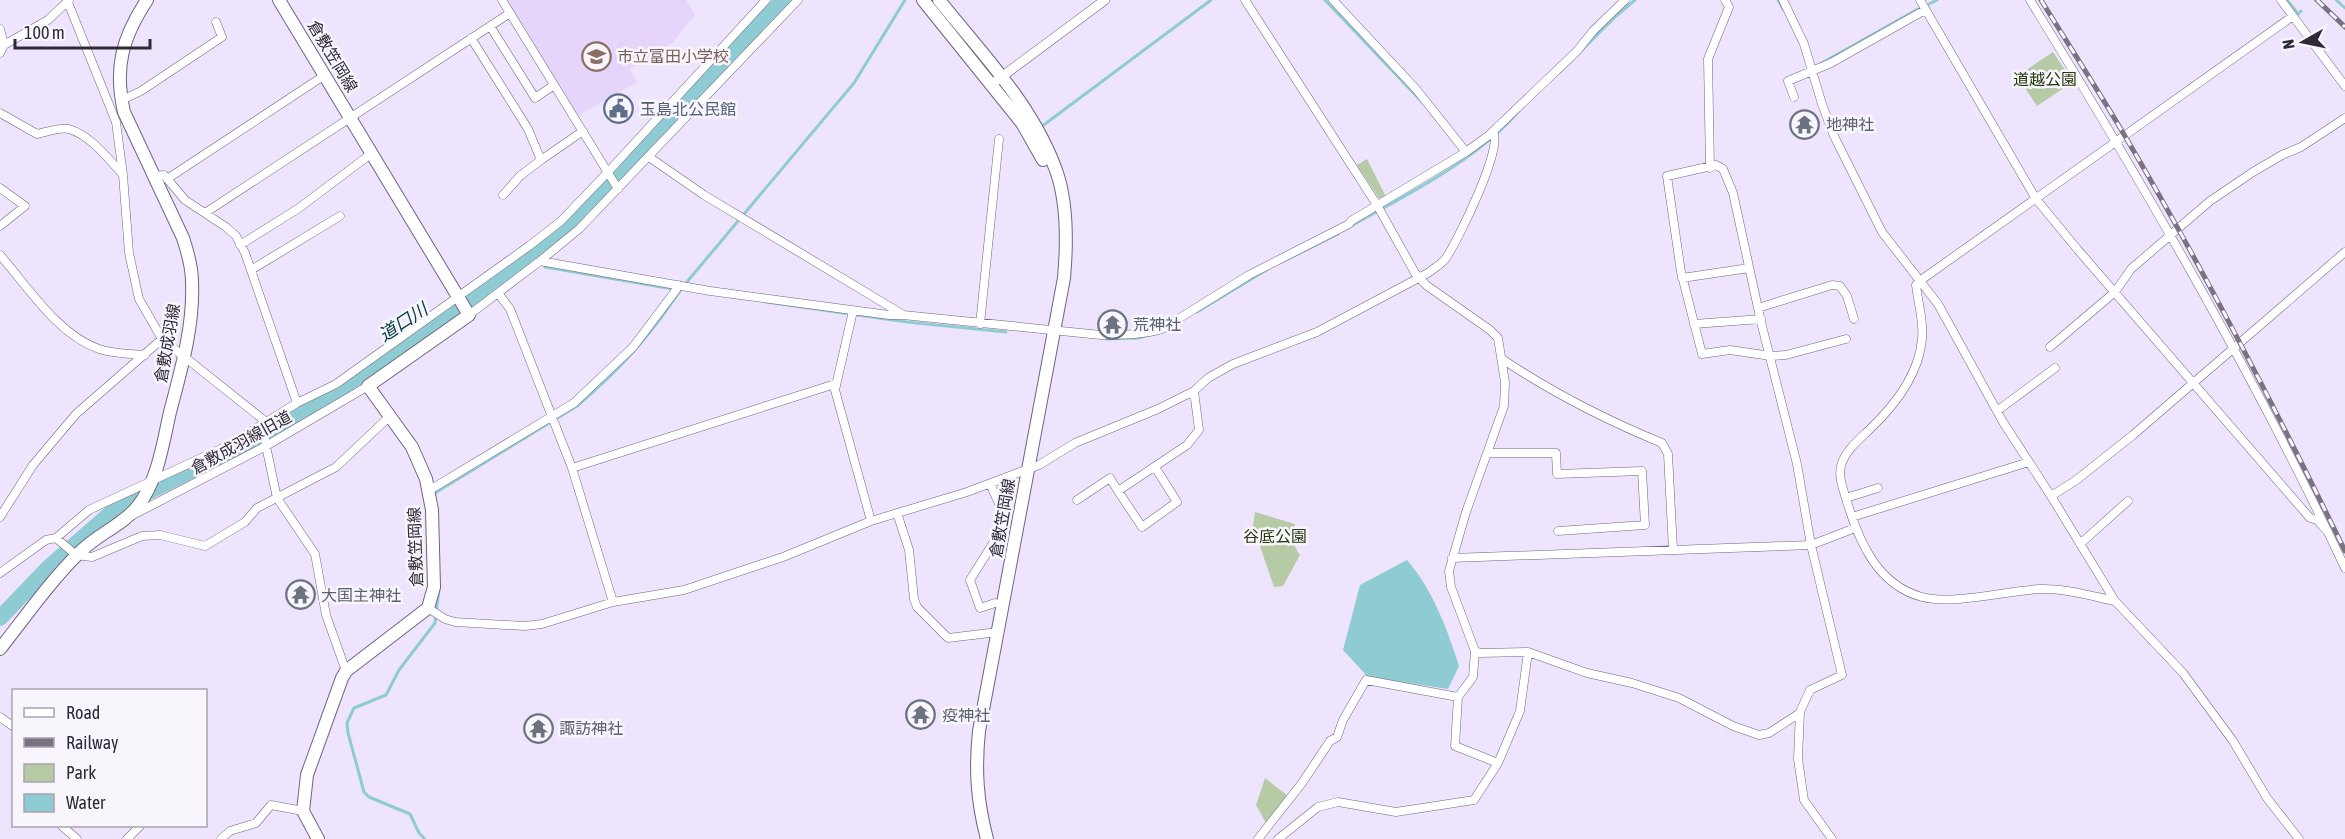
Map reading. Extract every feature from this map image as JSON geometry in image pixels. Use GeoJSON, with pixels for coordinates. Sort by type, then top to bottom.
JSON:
{"type":"FeatureCollection","features":[{"type":"Feature","properties":{"kind":"main road","name":"倉敷成羽線"},"geometry":{"type":"LineString","coordinates":[[0,649],[74,554],[125,519],[139,505],[151,482],[160,454],[184,357],[192,304],[190,259],[183,238],[124,112],[122,100],[120,76],[122,50],[127,33],[147,0]]}},
{"type":"Feature","properties":{"kind":"main road","name":"倉敷笠岡線"},"geometry":{"type":"LineString","coordinates":[[279,0],[463,306]]}},
{"type":"Feature","properties":{"kind":"main road","name":"倉敷笠岡線"},"geometry":{"type":"LineString","coordinates":[[923,0],[1025,109],[1045,145],[1057,175],[1066,227],[1064,278],[979,731],[975,771],[979,805],[987,839]]}},
{"type":"Feature","properties":{"kind":"main road","name":"倉敷笠岡線"},"geometry":{"type":"LineString","coordinates":[[939,0],[997,81]]}},
{"type":"Feature","properties":{"kind":"main road"},"geometry":{"type":"LineString","coordinates":[[368,386],[463,306]]}},
{"type":"Feature","properties":{"kind":"main road","name":"倉敷笠岡線"},"geometry":{"type":"LineString","coordinates":[[303,811],[307,775],[335,695],[346,671],[434,612],[432,510],[426,479],[412,447],[368,386]]}},
{"type":"Feature","properties":{"kind":"main road"},"geometry":{"type":"LineString","coordinates":[[303,811],[318,839]]}},
{"type":"Feature","properties":{"kind":"street"},"geometry":{"type":"LineString","coordinates":[[0,53],[4,45],[48,20],[68,0],[116,122],[120,143],[129,253],[139,299],[162,339],[264,424],[277,498],[315,554],[326,615],[346,671]]}},
{"type":"Feature","properties":{"kind":"street"},"geometry":{"type":"LineString","coordinates":[[502,0],[618,189]]}},
{"type":"Feature","properties":{"kind":"street"},"geometry":{"type":"LineString","coordinates":[[58,540],[89,510],[227,446],[297,403],[336,384],[463,306],[561,221],[608,173],[766,0]]}},
{"type":"Feature","properties":{"kind":"street"},"geometry":{"type":"LineString","coordinates":[[463,306],[498,293],[579,229],[798,0]]}},
{"type":"Feature","properties":{"kind":"street"},"geometry":{"type":"LineString","coordinates":[[997,81],[1105,0]]}},
{"type":"Feature","properties":{"kind":"street"},"geometry":{"type":"LineString","coordinates":[[1245,0],[1379,208],[1419,278],[1435,292],[1495,333],[1502,359],[1505,398],[1497,429],[1449,571],[1451,587],[1475,651],[1473,677],[1458,697],[1455,746],[1498,764]]}},
{"type":"Feature","properties":{"kind":"street"},"geometry":{"type":"LineString","coordinates":[[1333,0],[1416,89],[1466,152]]}},
{"type":"Feature","properties":{"kind":"street"},"geometry":{"type":"LineString","coordinates":[[540,261],[852,314],[903,315],[1053,331],[1132,335],[1162,329],[1249,275],[1379,208],[1495,134],[1625,0]]}},
{"type":"Feature","properties":{"kind":"street"},"geometry":{"type":"LineString","coordinates":[[1710,168],[1708,59],[1729,7],[1725,0]]}},
{"type":"Feature","properties":{"kind":"street"},"geometry":{"type":"LineString","coordinates":[[1784,0],[1800,33],[1821,104],[1847,166],[1882,232],[1938,304],[1997,411],[2115,601],[2183,673],[2232,741],[2267,798],[2299,839]]}},
{"type":"Feature","properties":{"kind":"street"},"geometry":{"type":"LineString","coordinates":[[1920,0],[2036,199],[2310,518],[2317,520],[2328,532]]}},
{"type":"Feature","properties":{"kind":"street"},"geometry":{"type":"LineString","coordinates":[[2030,0],[2117,141],[2171,235],[2345,568]]}},
{"type":"Feature","properties":{"kind":"street"},"geometry":{"type":"LineString","coordinates":[[2281,0],[2345,86]]}},
{"type":"Feature","properties":{"kind":"street"},"geometry":{"type":"LineString","coordinates":[[1794,98],[1788,81],[1812,72],[1926,10]]}},
{"type":"Feature","properties":{"kind":"street"},"geometry":{"type":"LineString","coordinates":[[205,213],[510,13]]}},
{"type":"Feature","properties":{"kind":"street"},"geometry":{"type":"LineString","coordinates":[[2115,601],[2041,589],[1978,596],[1933,599],[1922,597],[1895,583],[1871,562],[1855,528],[1840,474],[1847,453],[1888,411],[1908,383],[1916,365],[1922,340],[1922,328],[1916,285],[2293,16]]}},
{"type":"Feature","properties":{"kind":"street"},"geometry":{"type":"LineString","coordinates":[[122,100],[141,91],[222,37],[216,22]]}},
{"type":"Feature","properties":{"kind":"street"},"geometry":{"type":"LineString","coordinates":[[490,26],[535,98],[554,85]]}},
{"type":"Feature","properties":{"kind":"street"},"geometry":{"type":"LineString","coordinates":[[0,29],[4,45]]}},
{"type":"Feature","properties":{"kind":"street"},"geometry":{"type":"LineString","coordinates":[[471,38],[528,129],[541,160]]}},
{"type":"Feature","properties":{"kind":"street"},"geometry":{"type":"LineString","coordinates":[[168,179],[325,75]]}},
{"type":"Feature","properties":{"kind":"street"},"geometry":{"type":"LineString","coordinates":[[0,112],[37,134],[69,129],[108,157],[123,175]]}},
{"type":"Feature","properties":{"kind":"street"},"geometry":{"type":"LineString","coordinates":[[2050,347],[2115,292],[2131,269],[2210,201],[2345,118]]}},
{"type":"Feature","properties":{"kind":"street"},"geometry":{"type":"LineString","coordinates":[[503,195],[520,176],[583,131]]}},
{"type":"Feature","properties":{"kind":"street"},"geometry":{"type":"LineString","coordinates":[[434,612],[455,622],[525,626],[542,624],[613,602],[684,590],[783,557],[871,521],[1028,470],[1076,442],[1158,409],[1194,391],[1208,378],[1233,364],[1317,332],[1419,278],[1445,261],[1485,177],[1495,134]]}},
{"type":"Feature","properties":{"kind":"street"},"geometry":{"type":"LineString","coordinates":[[120,143],[136,137]]}},
{"type":"Feature","properties":{"kind":"street"},"geometry":{"type":"LineString","coordinates":[[980,324],[999,139]]}},
{"type":"Feature","properties":{"kind":"street"},"geometry":{"type":"LineString","coordinates":[[240,245],[299,208],[372,153]]}},
{"type":"Feature","properties":{"kind":"street"},"geometry":{"type":"LineString","coordinates":[[649,157],[741,218],[903,315]]}},
{"type":"Feature","properties":{"kind":"street"},"geometry":{"type":"LineString","coordinates":[[1832,839],[1804,800],[1798,759],[1800,713],[1810,690],[1842,675],[1812,545],[1797,464],[1770,356],[1761,319],[1758,308],[1733,193],[1723,169],[1716,165],[1667,176],[1682,278],[1702,354],[1730,350],[1770,356],[1786,356],[1846,339]]}},
{"type":"Feature","properties":{"kind":"street"},"geometry":{"type":"LineString","coordinates":[[154,176],[164,175],[185,200],[236,236],[251,270],[297,403]]}},
{"type":"Feature","properties":{"kind":"street"},"geometry":{"type":"LineString","coordinates":[[0,188],[25,206],[0,226]]}},
{"type":"Feature","properties":{"kind":"street"},"geometry":{"type":"LineString","coordinates":[[251,270],[340,216]]}},
{"type":"Feature","properties":{"kind":"street"},"geometry":{"type":"LineString","coordinates":[[2051,496],[2075,481],[2133,435],[2345,252]]}},
{"type":"Feature","properties":{"kind":"street"},"geometry":{"type":"LineString","coordinates":[[0,255],[66,332],[100,349],[120,354],[145,355]]}},
{"type":"Feature","properties":{"kind":"street"},"geometry":{"type":"LineString","coordinates":[[1682,278],[1749,268]]}},
{"type":"Feature","properties":{"kind":"street"},"geometry":{"type":"LineString","coordinates":[[429,491],[574,404],[633,347],[678,285]]}},
{"type":"Feature","properties":{"kind":"street"},"geometry":{"type":"LineString","coordinates":[[1758,308],[1832,285],[1840,286],[1847,296],[1854,319]]}},
{"type":"Feature","properties":{"kind":"street"},"geometry":{"type":"LineString","coordinates":[[498,293],[510,309],[554,418],[572,468],[613,602]]}},
{"type":"Feature","properties":{"kind":"street"},"geometry":{"type":"LineString","coordinates":[[852,314],[835,390],[871,521]]}},
{"type":"Feature","properties":{"kind":"street"},"geometry":{"type":"LineString","coordinates":[[1694,324],[1761,319]]}},
{"type":"Feature","properties":{"kind":"street"},"geometry":{"type":"LineString","coordinates":[[0,517],[33,465],[69,422],[91,399],[162,339]]}},
{"type":"Feature","properties":{"kind":"street"},"geometry":{"type":"LineString","coordinates":[[1502,359],[1545,388],[1584,408],[1662,442],[1668,454],[1673,550]]}},
{"type":"Feature","properties":{"kind":"street"},"geometry":{"type":"LineString","coordinates":[[1997,411],[2055,368]]}},
{"type":"Feature","properties":{"kind":"street"},"geometry":{"type":"LineString","coordinates":[[572,468],[835,384]]}},
{"type":"Feature","properties":{"kind":"street","name":"倉敷成羽線旧道"},"geometry":{"type":"LineString","coordinates":[[125,519],[368,386]]}},
{"type":"Feature","properties":{"kind":"street"},"geometry":{"type":"LineString","coordinates":[[1118,491],[1187,445],[1199,430],[1194,391]]}},
{"type":"Feature","properties":{"kind":"street"},"geometry":{"type":"LineString","coordinates":[[0,573],[46,540],[58,540],[74,554],[93,557],[142,536],[160,535],[205,546],[245,522],[257,508],[336,466],[390,416]]}},
{"type":"Feature","properties":{"kind":"street"},"geometry":{"type":"LineString","coordinates":[[1488,453],[1556,453],[1557,474],[1642,471],[1645,525],[1558,531]]}},
{"type":"Feature","properties":{"kind":"street"},"geometry":{"type":"LineString","coordinates":[[1852,518],[2029,462]]}},
{"type":"Feature","properties":{"kind":"street"},"geometry":{"type":"LineString","coordinates":[[1077,500],[1110,478],[1142,527],[1177,502],[1155,467]]}},
{"type":"Feature","properties":{"kind":"street"},"geometry":{"type":"LineString","coordinates":[[990,484],[1006,521],[970,580],[981,608],[995,603]]}},
{"type":"Feature","properties":{"kind":"street"},"geometry":{"type":"LineString","coordinates":[[1846,498],[1878,488]]}},
{"type":"Feature","properties":{"kind":"street"},"geometry":{"type":"LineString","coordinates":[[2080,544],[2128,501]]}},
{"type":"Feature","properties":{"kind":"street"},"geometry":{"type":"LineString","coordinates":[[897,513],[909,550],[914,599],[917,607],[948,638],[998,632]]}},
{"type":"Feature","properties":{"kind":"street"},"geometry":{"type":"LineString","coordinates":[[1452,558],[1812,545],[1855,528]]}},
{"type":"Feature","properties":{"kind":"street"},"geometry":{"type":"LineString","coordinates":[[1475,651],[1480,653],[1528,652],[1587,673],[1632,683],[1679,698],[1733,726],[1760,735],[1769,733],[1800,713]]}},
{"type":"Feature","properties":{"kind":"street"},"geometry":{"type":"LineString","coordinates":[[1278,839],[1318,807],[1338,802],[1396,812],[1474,800],[1498,764],[1520,711],[1528,652]]}},
{"type":"Feature","properties":{"kind":"street"},"geometry":{"type":"LineString","coordinates":[[1258,839],[1302,783],[1330,741],[1337,737],[1342,720],[1366,680],[1458,697]]}},
{"type":"Feature","properties":{"kind":"street"},"geometry":{"type":"LineString","coordinates":[[221,839],[230,831],[256,823],[271,805],[303,811]]}},
{"type":"Feature","properties":{"kind":"street"},"geometry":{"type":"LineString","coordinates":[[64,827],[77,839]]}},
{"type":"Feature","properties":{"kind":"street"},"geometry":{"type":"LineString","coordinates":[[127,839],[138,827]]}},
{"type":"Feature","properties":{"kind":"shaded area","name":"市立富田小学校"},"geometry":{"type":"Polygon","coordinates":[[[507,0],[686,0],[695,15],[672,43],[630,69],[637,82],[578,116],[507,0]]]}},
{"type":"Feature","properties":{"kind":"green space","name":"道越公園"},"geometry":{"type":"Polygon","coordinates":[[[2053,52],[2073,82],[2037,106],[2017,76],[2053,52]]]}},
{"type":"Feature","properties":{"kind":"green space"},"geometry":{"type":"Polygon","coordinates":[[[1367,159],[1386,197],[1379,198],[1357,165],[1367,159]]]}},
{"type":"Feature","properties":{"kind":"green space","name":"谷底公園"},"geometry":{"type":"Polygon","coordinates":[[[1255,512],[1295,524],[1293,540],[1300,555],[1283,586],[1274,587],[1253,526],[1255,512]]]}},
{"type":"Feature","properties":{"kind":"green space"},"geometry":{"type":"Polygon","coordinates":[[[1265,778],[1288,796],[1267,825],[1256,805],[1265,778]]]}},
{"type":"Feature","properties":{"kind":"water"},"geometry":{"type":"Polygon","coordinates":[[[1407,560],[1432,597],[1459,666],[1448,689],[1368,677],[1343,650],[1360,585],[1407,560]]]}},
{"type":"Feature","properties":{"kind":"waterway","name":"道口川"},"geometry":{"type":"LineString","coordinates":[[0,618],[49,567],[118,507],[277,428],[343,387],[474,298],[528,257],[596,201],[630,159],[783,0]]}},
{"type":"Feature","properties":{"kind":"waterway"},"geometry":{"type":"LineString","coordinates":[[686,283],[854,83],[905,0]]}},
{"type":"Feature","properties":{"kind":"waterway"},"geometry":{"type":"LineString","coordinates":[[1041,127],[1211,0]]}},
{"type":"Feature","properties":{"kind":"waterway"},"geometry":{"type":"LineString","coordinates":[[1325,0],[1423,103]]}},
{"type":"Feature","properties":{"kind":"waterway"},"geometry":{"type":"LineString","coordinates":[[1560,72],[1635,0]]}},
{"type":"Feature","properties":{"kind":"waterway"},"geometry":{"type":"LineString","coordinates":[[1778,0],[1783,9]]}},
{"type":"Feature","properties":{"kind":"waterway"},"geometry":{"type":"LineString","coordinates":[[1929,4],[1937,0]]}},
{"type":"Feature","properties":{"kind":"waterway"},"geometry":{"type":"LineString","coordinates":[[2287,0],[2298,14],[2301,11]]}},
{"type":"Feature","properties":{"kind":"waterway"},"geometry":{"type":"LineString","coordinates":[[2336,0],[2345,8]]}},
{"type":"Feature","properties":{"kind":"waterway"},"geometry":{"type":"LineString","coordinates":[[1820,64],[1918,9]]}},
{"type":"Feature","properties":{"kind":"waterway"},"geometry":{"type":"LineString","coordinates":[[1351,226],[1462,161],[1482,146],[1518,112]]}},
{"type":"Feature","properties":{"kind":"waterway"},"geometry":{"type":"LineString","coordinates":[[1282,262],[1338,234]]}},
{"type":"Feature","properties":{"kind":"waterway"},"geometry":{"type":"LineString","coordinates":[[528,257],[532,262]]}},
{"type":"Feature","properties":{"kind":"waterway"},"geometry":{"type":"LineString","coordinates":[[545,267],[673,289]]}},
{"type":"Feature","properties":{"kind":"waterway"},"geometry":{"type":"LineString","coordinates":[[1197,312],[1268,269]]}},
{"type":"Feature","properties":{"kind":"waterway"},"geometry":{"type":"LineString","coordinates":[[435,495],[577,406],[634,351],[682,288]]}},
{"type":"Feature","properties":{"kind":"waterway"},"geometry":{"type":"LineString","coordinates":[[766,302],[907,322],[1006,332]]}},
{"type":"Feature","properties":{"kind":"waterway"},"geometry":{"type":"LineString","coordinates":[[1107,339],[1138,338],[1165,331]]}},
{"type":"Feature","properties":{"kind":"waterway"},"geometry":{"type":"LineString","coordinates":[[425,839],[419,833],[410,814],[369,797],[364,792],[347,723],[354,708],[386,695],[399,670],[435,623],[439,588]]}},
{"type":"Feature","properties":{"kind":"railway"},"geometry":{"type":"LineString","coordinates":[[2041,0],[2112,115],[2181,234],[2265,392],[2345,551]]}},
{"type":"Feature","properties":{"kind":"railway"},"geometry":{"type":"LineString","coordinates":[[2317,0],[2345,27]]}},
{"type":"Feature","properties":{"kind":"place","name":"市立富田小学校"},"geometry":{"type":"Point","coordinates":[596,56]}},
{"type":"Feature","properties":{"kind":"place","name":"玉島北公民館"},"geometry":{"type":"Point","coordinates":[619,109]}},
{"type":"Feature","properties":{"kind":"place","name":"地神社"},"geometry":{"type":"Point","coordinates":[1805,124]}},
{"type":"Feature","properties":{"kind":"place","name":"荒神社"},"geometry":{"type":"Point","coordinates":[1112,324]}},
{"type":"Feature","properties":{"kind":"place","name":"大国主神社"},"geometry":{"type":"Point","coordinates":[300,595]}},
{"type":"Feature","properties":{"kind":"place","name":"疫神社"},"geometry":{"type":"Point","coordinates":[921,715]}},
{"type":"Feature","properties":{"kind":"place","name":"諏訪神社"},"geometry":{"type":"Point","coordinates":[538,728]}}]}
